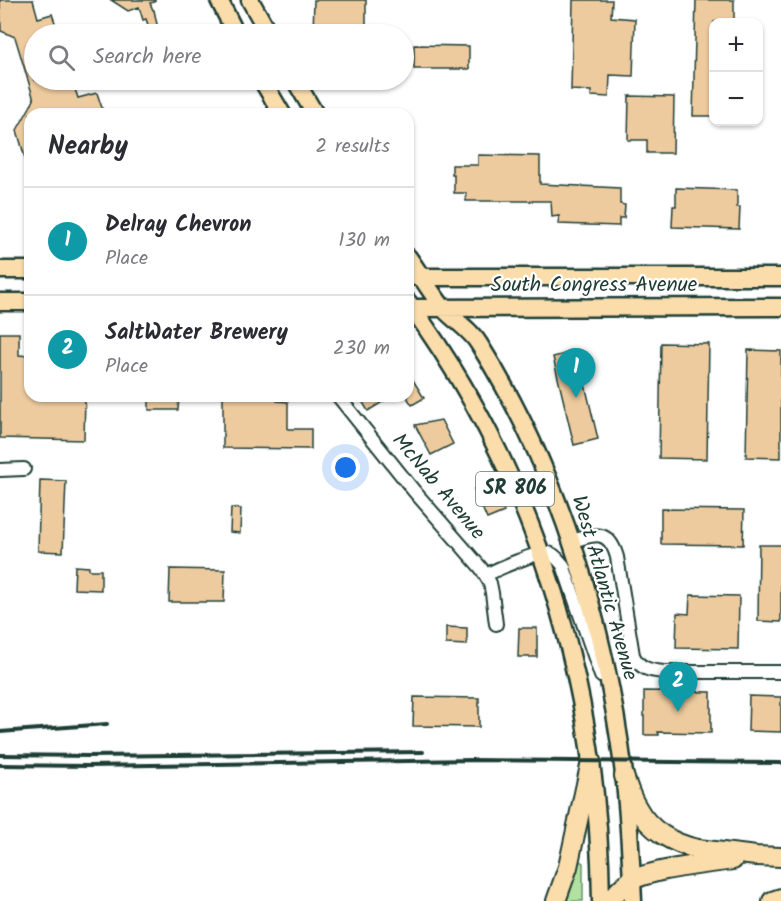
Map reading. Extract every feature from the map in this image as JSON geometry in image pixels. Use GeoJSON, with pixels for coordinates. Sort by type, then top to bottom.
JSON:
{"type":"FeatureCollection","features":[{"type":"Feature","properties":{"kind":"highway"},"geometry":{"type":"LineString","coordinates":[[556,901],[568,867],[591,761]]}},
{"type":"Feature","properties":{"kind":"highway"},"geometry":{"type":"LineString","coordinates":[[624,776],[637,808],[663,836],[688,847],[781,857]]}},
{"type":"Feature","properties":{"kind":"highway"},"geometry":{"type":"LineString","coordinates":[[611,901],[621,888],[632,880],[667,870],[756,856]]}},
{"type":"Feature","properties":{"kind":"highway"},"geometry":{"type":"LineString","coordinates":[[772,901],[781,898]]}},
{"type":"Feature","properties":{"kind":"main road"},"geometry":{"type":"LineString","coordinates":[[219,0],[231,24]]}},
{"type":"Feature","properties":{"kind":"main road"},"geometry":{"type":"LineString","coordinates":[[250,0],[263,24]]}},
{"type":"Feature","properties":{"kind":"main road"},"geometry":{"type":"LineString","coordinates":[[268,90],[278,108]]}},
{"type":"Feature","properties":{"kind":"main road"},"geometry":{"type":"LineString","coordinates":[[300,90],[311,108]]}},
{"type":"Feature","properties":{"kind":"main road"},"geometry":{"type":"LineString","coordinates":[[0,270],[24,270]]}},
{"type":"Feature","properties":{"kind":"main road","name":"South Congress Avenue"},"geometry":{"type":"LineString","coordinates":[[415,277],[781,277]]}},
{"type":"Feature","properties":{"kind":"main road","name":"West Atlantic Avenue"},"geometry":{"type":"LineString","coordinates":[[415,277],[478,341],[519,417],[550,485],[571,542],[599,640],[615,716],[624,776],[633,901]]}},
{"type":"Feature","properties":{"kind":"main road"},"geometry":{"type":"LineString","coordinates":[[0,302],[24,302]]}},
{"type":"Feature","properties":{"kind":"main road","name":"South Congress Avenue"},"geometry":{"type":"LineString","coordinates":[[414,306],[444,309],[781,307]]}},
{"type":"Feature","properties":{"kind":"main road","name":"SR 806"},"geometry":{"type":"LineString","coordinates":[[414,312],[436,342],[489,433],[517,493],[556,595],[578,687],[591,761],[599,835],[601,901]]}},
{"type":"Feature","properties":{"kind":"street","name":"McNab Avenue"},"geometry":{"type":"LineString","coordinates":[[343,402],[414,491],[486,574]]}},
{"type":"Feature","properties":{"kind":"street"},"geometry":{"type":"LineString","coordinates":[[0,470],[24,469]]}},
{"type":"Feature","properties":{"kind":"street"},"geometry":{"type":"LineString","coordinates":[[571,542],[598,534],[607,538],[612,544],[617,557],[633,655],[644,668],[650,671],[665,672],[781,672]]}},
{"type":"Feature","properties":{"kind":"street"},"geometry":{"type":"LineString","coordinates":[[496,624],[492,593],[486,574],[513,562],[542,554],[550,553],[555,556],[563,565],[615,716]]}},
{"type":"Feature","properties":{"kind":"green space"},"geometry":{"type":"Polygon","coordinates":[[[578,860],[583,863],[583,901],[564,901],[578,860]]]}},
{"type":"Feature","properties":{"kind":"building"},"geometry":{"type":"Polygon","coordinates":[[[0,0],[33,0],[38,18],[52,14],[56,24],[24,24],[24,67],[15,37],[1,31],[0,0]]]}},
{"type":"Feature","properties":{"kind":"building"},"geometry":{"type":"Polygon","coordinates":[[[111,0],[155,0],[150,3],[157,24],[148,24],[146,19],[143,20],[139,7],[128,11],[111,0]]]}},
{"type":"Feature","properties":{"kind":"building"},"geometry":{"type":"Polygon","coordinates":[[[314,0],[366,0],[366,24],[313,24],[314,0]]]}},
{"type":"Feature","properties":{"kind":"building"},"geometry":{"type":"Polygon","coordinates":[[[573,0],[612,0],[611,17],[635,19],[633,76],[610,75],[609,97],[591,96],[591,91],[571,90],[573,0]]]}},
{"type":"Feature","properties":{"kind":"building"},"geometry":{"type":"Polygon","coordinates":[[[696,0],[734,0],[734,18],[709,18],[709,116],[693,116],[696,0]]]}},
{"type":"Feature","properties":{"kind":"building"},"geometry":{"type":"Polygon","coordinates":[[[414,45],[469,46],[469,69],[414,69],[414,45]]]}},
{"type":"Feature","properties":{"kind":"building"},"geometry":{"type":"Polygon","coordinates":[[[31,90],[75,90],[78,98],[97,93],[102,108],[29,108],[34,100],[31,90]]]}},
{"type":"Feature","properties":{"kind":"building"},"geometry":{"type":"Polygon","coordinates":[[[629,96],[674,97],[673,153],[647,153],[647,140],[628,140],[629,96]]]}},
{"type":"Feature","properties":{"kind":"building"},"geometry":{"type":"Polygon","coordinates":[[[24,118],[24,154],[17,130],[24,118]]]}},
{"type":"Feature","properties":{"kind":"building"},"geometry":{"type":"Polygon","coordinates":[[[478,155],[540,156],[540,184],[620,188],[620,204],[625,205],[624,218],[619,218],[619,226],[558,224],[559,216],[552,217],[551,201],[466,201],[466,193],[454,193],[452,165],[478,165],[478,155]]]}},
{"type":"Feature","properties":{"kind":"building"},"geometry":{"type":"Polygon","coordinates":[[[676,188],[737,190],[737,207],[740,207],[739,229],[672,227],[673,206],[676,206],[676,188]]]}},
{"type":"Feature","properties":{"kind":"building"},"geometry":{"type":"Polygon","coordinates":[[[0,333],[19,333],[19,355],[24,355],[24,402],[85,402],[84,440],[0,438],[0,333]]]}},
{"type":"Feature","properties":{"kind":"building"},"geometry":{"type":"Polygon","coordinates":[[[661,343],[709,344],[707,459],[659,458],[661,343]]]}},
{"type":"Feature","properties":{"kind":"building"},"geometry":{"type":"Polygon","coordinates":[[[748,350],[781,351],[781,458],[746,457],[748,350]]]}},
{"type":"Feature","properties":{"kind":"building"},"geometry":{"type":"Polygon","coordinates":[[[577,351],[598,439],[574,445],[553,357],[577,351]]]}},
{"type":"Feature","properties":{"kind":"building"},"geometry":{"type":"Polygon","coordinates":[[[414,382],[424,398],[412,405],[410,402],[414,402],[414,382]]]}},
{"type":"Feature","properties":{"kind":"building"},"geometry":{"type":"Polygon","coordinates":[[[149,402],[179,402],[178,410],[149,410],[149,402]]]}},
{"type":"Feature","properties":{"kind":"building"},"geometry":{"type":"Polygon","coordinates":[[[223,402],[288,402],[288,429],[311,429],[311,449],[223,448],[223,402]]]}},
{"type":"Feature","properties":{"kind":"building"},"geometry":{"type":"Polygon","coordinates":[[[363,402],[382,402],[368,411],[363,402]]]}},
{"type":"Feature","properties":{"kind":"building"},"geometry":{"type":"Polygon","coordinates":[[[441,420],[453,444],[431,455],[415,425],[441,420]]]}},
{"type":"Feature","properties":{"kind":"building"},"geometry":{"type":"Polygon","coordinates":[[[40,480],[66,481],[63,552],[38,551],[40,480]]]}},
{"type":"Feature","properties":{"kind":"building"},"geometry":{"type":"Polygon","coordinates":[[[492,481],[504,512],[487,519],[474,489],[492,481]]]}},
{"type":"Feature","properties":{"kind":"building"},"geometry":{"type":"Polygon","coordinates":[[[231,508],[241,509],[240,533],[230,532],[231,508]]]}},
{"type":"Feature","properties":{"kind":"building"},"geometry":{"type":"Polygon","coordinates":[[[661,509],[744,510],[743,545],[661,544],[661,509]]]}},
{"type":"Feature","properties":{"kind":"building"},"geometry":{"type":"Polygon","coordinates":[[[759,545],[781,545],[781,622],[758,621],[759,545]]]}},
{"type":"Feature","properties":{"kind":"building"},"geometry":{"type":"Polygon","coordinates":[[[75,566],[89,567],[89,570],[101,570],[101,590],[74,589],[75,566]]]}},
{"type":"Feature","properties":{"kind":"building"},"geometry":{"type":"Polygon","coordinates":[[[170,569],[225,570],[224,602],[169,602],[170,569]]]}},
{"type":"Feature","properties":{"kind":"building"},"geometry":{"type":"Polygon","coordinates":[[[690,595],[739,596],[738,649],[676,648],[677,613],[689,614],[690,595]]]}},
{"type":"Feature","properties":{"kind":"building"},"geometry":{"type":"Polygon","coordinates":[[[446,627],[467,628],[467,645],[446,644],[446,627]]]}},
{"type":"Feature","properties":{"kind":"building"},"geometry":{"type":"Polygon","coordinates":[[[519,628],[537,628],[537,657],[518,657],[519,628]]]}},
{"type":"Feature","properties":{"kind":"building"},"geometry":{"type":"Polygon","coordinates":[[[644,691],[711,692],[711,733],[658,732],[659,735],[644,735],[644,691]]]}},
{"type":"Feature","properties":{"kind":"building"},"geometry":{"type":"Polygon","coordinates":[[[749,696],[781,697],[781,732],[748,731],[749,696]]]}},
{"type":"Feature","properties":{"kind":"building"},"geometry":{"type":"Polygon","coordinates":[[[414,697],[479,698],[479,727],[413,726],[414,697]]]}},
{"type":"Feature","properties":{"kind":"railway"},"geometry":{"type":"LineString","coordinates":[[0,732],[107,724]]}},
{"type":"Feature","properties":{"kind":"railway"},"geometry":{"type":"LineString","coordinates":[[0,755],[423,752]]}},
{"type":"Feature","properties":{"kind":"railway"},"geometry":{"type":"LineString","coordinates":[[0,765],[88,766],[473,760],[781,763]]}},
{"type":"Feature","properties":{"kind":"place","name":"Delray Chevron"},"geometry":{"type":"Point","coordinates":[576,398]}},
{"type":"Feature","properties":{"kind":"place","name":"SaltWater Brewery"},"geometry":{"type":"Point","coordinates":[678,712]}}]}
